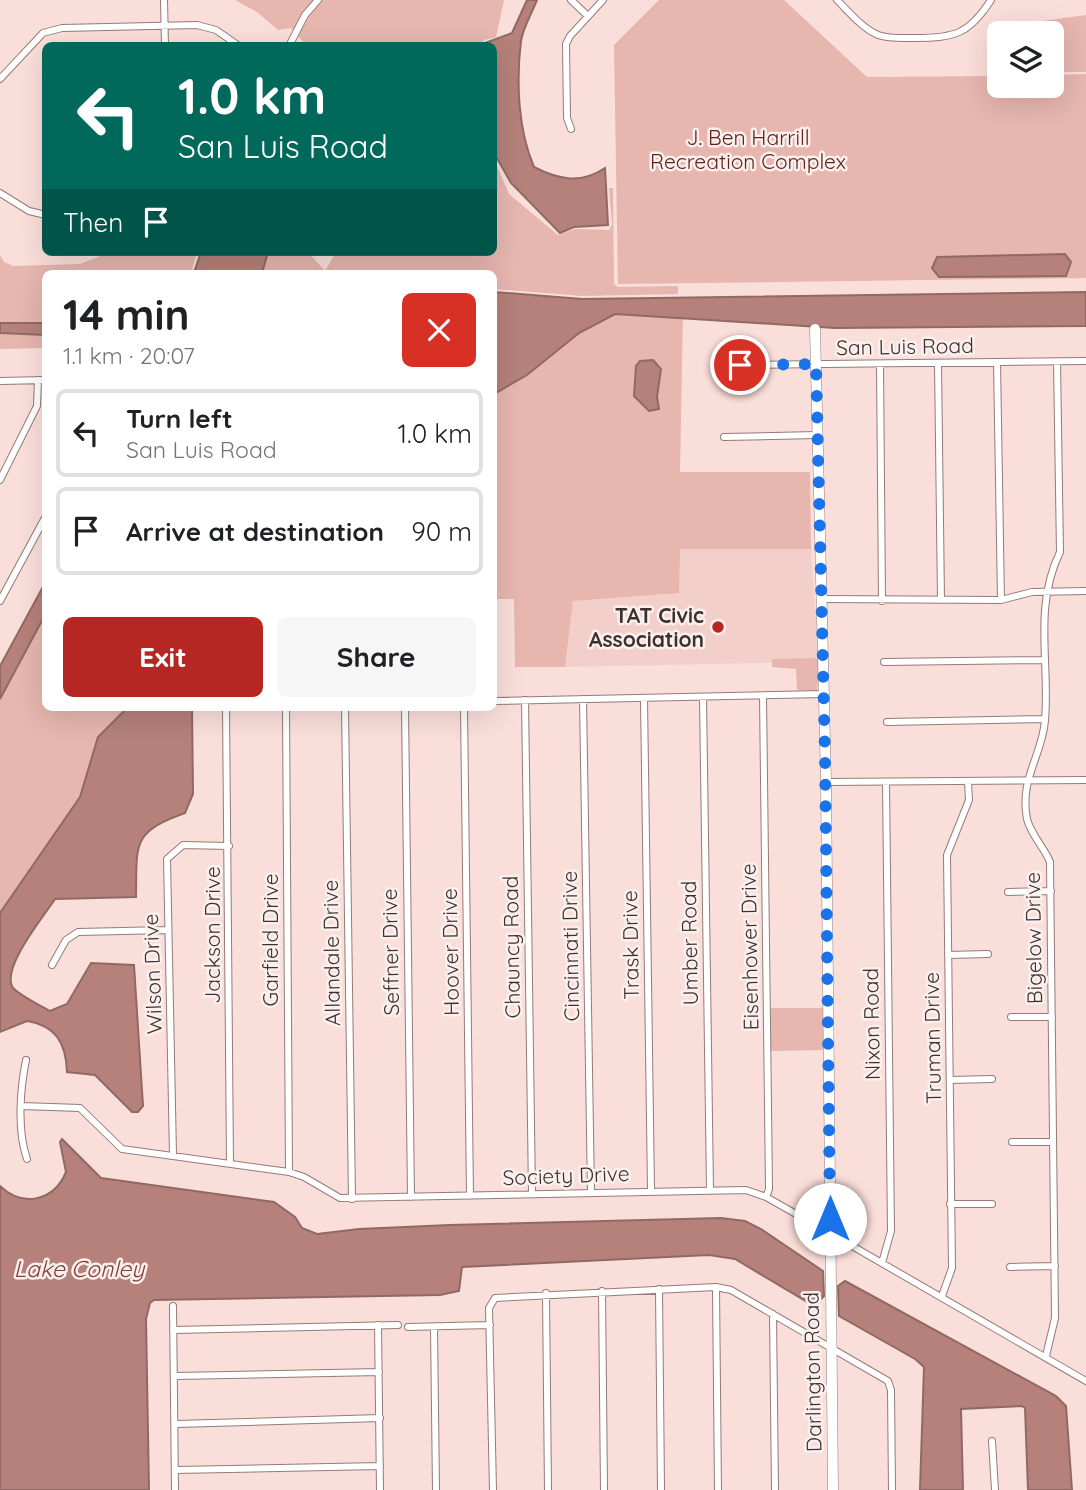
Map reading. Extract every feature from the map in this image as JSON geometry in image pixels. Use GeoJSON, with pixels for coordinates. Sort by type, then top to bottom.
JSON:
{"type":"FeatureCollection","features":[{"type":"Feature","properties":{"kind":"street"},"geometry":{"type":"LineString","coordinates":[[164,0],[165,42]]}},
{"type":"Feature","properties":{"kind":"street"},"geometry":{"type":"LineString","coordinates":[[291,42],[305,15],[318,0]]}},
{"type":"Feature","properties":{"kind":"street"},"geometry":{"type":"LineString","coordinates":[[570,0],[587,16]]}},
{"type":"Feature","properties":{"kind":"street"},"geometry":{"type":"LineString","coordinates":[[571,130],[567,118],[565,51],[570,36],[603,0]]}},
{"type":"Feature","properties":{"kind":"street"},"geometry":{"type":"LineString","coordinates":[[837,0],[872,31],[887,37],[941,38],[960,34],[973,25],[991,0]]}},
{"type":"Feature","properties":{"kind":"street"},"geometry":{"type":"LineString","coordinates":[[0,79],[36,39],[53,30],[205,26],[227,35],[235,42]]}},
{"type":"Feature","properties":{"kind":"street"},"geometry":{"type":"LineString","coordinates":[[0,193],[29,211],[42,214]]}},
{"type":"Feature","properties":{"kind":"street","name":"Darlington Road"},"geometry":{"type":"LineString","coordinates":[[816,329],[826,782],[833,1490]]}},
{"type":"Feature","properties":{"kind":"street","name":"San Luis Road"},"geometry":{"type":"LineString","coordinates":[[724,362],[740,365],[1086,361]]}},
{"type":"Feature","properties":{"kind":"street"},"geometry":{"type":"LineString","coordinates":[[997,362],[1001,600]]}},
{"type":"Feature","properties":{"kind":"street","name":"Bigelow Drive"},"geometry":{"type":"LineString","coordinates":[[1046,1356],[1055,1328],[1050,862],[1027,820],[1028,781],[1045,719],[1043,618],[1049,571],[1060,552],[1057,362]]}},
{"type":"Feature","properties":{"kind":"street"},"geometry":{"type":"LineString","coordinates":[[938,363],[941,600]]}},
{"type":"Feature","properties":{"kind":"street"},"geometry":{"type":"LineString","coordinates":[[880,364],[881,601]]}},
{"type":"Feature","properties":{"kind":"street"},"geometry":{"type":"LineString","coordinates":[[0,381],[42,380],[37,406],[0,480]]}},
{"type":"Feature","properties":{"kind":"street"},"geometry":{"type":"LineString","coordinates":[[724,437],[817,435]]}},
{"type":"Feature","properties":{"kind":"street"},"geometry":{"type":"LineString","coordinates":[[0,601],[42,523]]}},
{"type":"Feature","properties":{"kind":"street"},"geometry":{"type":"LineString","coordinates":[[820,600],[1001,600],[1048,591],[1086,591]]}},
{"type":"Feature","properties":{"kind":"street"},"geometry":{"type":"LineString","coordinates":[[884,662],[1043,660]]}},
{"type":"Feature","properties":{"kind":"street"},"geometry":{"type":"LineString","coordinates":[[497,701],[824,694]]}},
{"type":"Feature","properties":{"kind":"street","name":"Eisenhower Drive"},"geometry":{"type":"LineString","coordinates":[[763,696],[769,1189],[766,1197]]}},
{"type":"Feature","properties":{"kind":"street","name":"Umber Road"},"geometry":{"type":"LineString","coordinates":[[704,697],[710,1189]]}},
{"type":"Feature","properties":{"kind":"street","name":"Cincinnati Drive"},"geometry":{"type":"LineString","coordinates":[[583,699],[591,1193]]}},
{"type":"Feature","properties":{"kind":"street","name":"Trask Drive"},"geometry":{"type":"LineString","coordinates":[[645,699],[650,1190]]}},
{"type":"Feature","properties":{"kind":"street","name":"Chauncy Road"},"geometry":{"type":"LineString","coordinates":[[525,700],[532,1194]]}},
{"type":"Feature","properties":{"kind":"street","name":"Jackson Drive"},"geometry":{"type":"LineString","coordinates":[[226,711],[230,1163]]}},
{"type":"Feature","properties":{"kind":"street","name":"Garfield Drive"},"geometry":{"type":"LineString","coordinates":[[286,711],[289,1172]]}},
{"type":"Feature","properties":{"kind":"street","name":"Allandale Drive"},"geometry":{"type":"LineString","coordinates":[[345,711],[352,1199]]}},
{"type":"Feature","properties":{"kind":"street","name":"Seffner Drive"},"geometry":{"type":"LineString","coordinates":[[405,711],[411,1197]]}},
{"type":"Feature","properties":{"kind":"street","name":"Hoover Drive"},"geometry":{"type":"LineString","coordinates":[[464,711],[470,1196]]}},
{"type":"Feature","properties":{"kind":"street"},"geometry":{"type":"LineString","coordinates":[[887,722],[1045,719]]}},
{"type":"Feature","properties":{"kind":"street"},"geometry":{"type":"LineString","coordinates":[[826,782],[1086,780]]}},
{"type":"Feature","properties":{"kind":"street","name":"Truman Drive"},"geometry":{"type":"LineString","coordinates":[[942,1296],[951,1277],[947,856],[967,807],[968,782]]}},
{"type":"Feature","properties":{"kind":"street","name":"Nixon Road"},"geometry":{"type":"LineString","coordinates":[[882,1263],[891,1231],[886,783]]}},
{"type":"Feature","properties":{"kind":"street","name":"Wilson Drive"},"geometry":{"type":"LineString","coordinates":[[173,1155],[167,859],[183,845],[229,846]]}},
{"type":"Feature","properties":{"kind":"street"},"geometry":{"type":"LineString","coordinates":[[1008,892],[1051,891]]}},
{"type":"Feature","properties":{"kind":"street"},"geometry":{"type":"LineString","coordinates":[[52,965],[66,940],[78,932],[167,930]]}},
{"type":"Feature","properties":{"kind":"street"},"geometry":{"type":"LineString","coordinates":[[948,955],[988,954]]}},
{"type":"Feature","properties":{"kind":"street"},"geometry":{"type":"LineString","coordinates":[[1011,1017],[1052,1017]]}},
{"type":"Feature","properties":{"kind":"street"},"geometry":{"type":"LineString","coordinates":[[26,1060],[22,1145],[27,1159]]}},
{"type":"Feature","properties":{"kind":"street"},"geometry":{"type":"LineString","coordinates":[[950,1080],[992,1079]]}},
{"type":"Feature","properties":{"kind":"street","name":"Society Drive"},"geometry":{"type":"LineString","coordinates":[[22,1107],[80,1108],[122,1149],[289,1172],[304,1177],[333,1196],[352,1199],[650,1190],[746,1190],[766,1197],[1086,1381]]}},
{"type":"Feature","properties":{"kind":"street"},"geometry":{"type":"LineString","coordinates":[[1012,1142],[1053,1142]]}},
{"type":"Feature","properties":{"kind":"street"},"geometry":{"type":"LineString","coordinates":[[950,1204],[992,1204]]}},
{"type":"Feature","properties":{"kind":"street"},"geometry":{"type":"LineString","coordinates":[[1010,1267],[1055,1266]]}},
{"type":"Feature","properties":{"kind":"street"},"geometry":{"type":"LineString","coordinates":[[716,1287],[718,1490]]}},
{"type":"Feature","properties":{"kind":"street"},"geometry":{"type":"LineString","coordinates":[[493,1490],[489,1308],[495,1298],[546,1293],[716,1287],[731,1290],[831,1347],[889,1384],[891,1490]]}},
{"type":"Feature","properties":{"kind":"street"},"geometry":{"type":"LineString","coordinates":[[659,1289],[661,1490]]}},
{"type":"Feature","properties":{"kind":"street"},"geometry":{"type":"LineString","coordinates":[[603,1291],[604,1490]]}},
{"type":"Feature","properties":{"kind":"street"},"geometry":{"type":"LineString","coordinates":[[546,1293],[548,1490]]}},
{"type":"Feature","properties":{"kind":"street"},"geometry":{"type":"LineString","coordinates":[[173,1306],[176,1490]]}},
{"type":"Feature","properties":{"kind":"street"},"geometry":{"type":"LineString","coordinates":[[773,1314],[775,1490]]}},
{"type":"Feature","properties":{"kind":"street"},"geometry":{"type":"LineString","coordinates":[[379,1325],[380,1490]]}},
{"type":"Feature","properties":{"kind":"street"},"geometry":{"type":"LineString","coordinates":[[173,1330],[398,1325]]}},
{"type":"Feature","properties":{"kind":"street"},"geometry":{"type":"LineString","coordinates":[[408,1327],[490,1325]]}},
{"type":"Feature","properties":{"kind":"street"},"geometry":{"type":"LineString","coordinates":[[434,1327],[436,1490]]}},
{"type":"Feature","properties":{"kind":"street"},"geometry":{"type":"LineString","coordinates":[[175,1376],[379,1372]]}},
{"type":"Feature","properties":{"kind":"street"},"geometry":{"type":"LineString","coordinates":[[176,1424],[380,1418]]}},
{"type":"Feature","properties":{"kind":"street"},"geometry":{"type":"LineString","coordinates":[[992,1441],[995,1490]]}},
{"type":"Feature","properties":{"kind":"street"},"geometry":{"type":"LineString","coordinates":[[175,1470],[380,1466]]}},
{"type":"Feature","properties":{"kind":"shaded area"},"geometry":{"type":"Polygon","coordinates":[[[679,549],[811,549],[819,662],[565,667],[573,601],[678,593],[679,549]]]}},
{"type":"Feature","properties":{"kind":"green space"},"geometry":{"type":"Polygon","coordinates":[[[235,0],[504,0],[496,37],[483,42],[303,42],[291,28],[278,30],[257,12],[235,0]]]}},
{"type":"Feature","properties":{"kind":"green space","name":"J. Ben Harrill Recreation Complex"},"geometry":{"type":"Polygon","coordinates":[[[659,0],[784,0],[867,77],[987,76],[987,98],[1064,98],[1064,75],[1086,74],[1086,278],[618,284],[614,45],[659,0]]]}},
{"type":"Feature","properties":{"kind":"green space"},"geometry":{"type":"Polygon","coordinates":[[[1086,15],[1086,72],[1064,72],[1064,21],[1042,21],[1086,15]]]}},
{"type":"Feature","properties":{"kind":"green space"},"geometry":{"type":"Polygon","coordinates":[[[497,166],[509,194],[558,235],[575,229],[609,230],[612,224],[609,188],[613,188],[614,284],[618,287],[678,286],[678,294],[582,296],[497,289],[497,270],[326,270],[334,256],[497,256],[497,166]]]}},
{"type":"Feature","properties":{"kind":"green space"},"geometry":{"type":"Polygon","coordinates":[[[0,255],[4,262],[13,266],[80,264],[101,256],[196,256],[192,270],[42,270],[42,348],[0,349],[0,255]]]}},
{"type":"Feature","properties":{"kind":"green space"},"geometry":{"type":"Polygon","coordinates":[[[267,256],[312,256],[324,270],[263,270],[267,256]]]}},
{"type":"Feature","properties":{"kind":"green space"},"geometry":{"type":"Polygon","coordinates":[[[683,310],[680,472],[810,472],[811,549],[680,549],[679,593],[573,601],[565,667],[515,667],[514,599],[497,599],[497,392],[527,375],[579,333],[615,314],[683,310]]]}},
{"type":"Feature","properties":{"kind":"green space"},"geometry":{"type":"Polygon","coordinates":[[[42,621],[42,711],[124,711],[98,737],[80,797],[0,913],[0,699],[42,621]]]}},
{"type":"Feature","properties":{"kind":"green space"},"geometry":{"type":"Polygon","coordinates":[[[814,658],[820,661],[817,691],[797,690],[796,669],[772,667],[772,659],[814,658]]]}},
{"type":"Feature","properties":{"kind":"green space"},"geometry":{"type":"Polygon","coordinates":[[[771,1008],[823,1008],[823,1050],[771,1051],[771,1008]]]}},
{"type":"Feature","properties":{"kind":"water"},"geometry":{"type":"Polygon","coordinates":[[[527,0],[537,0],[522,36],[519,57],[520,106],[529,153],[534,167],[561,177],[579,178],[605,168],[608,225],[574,227],[560,233],[511,183],[497,158],[497,42],[488,42],[512,33],[527,0]]]}},
{"type":"Feature","properties":{"kind":"water"},"geometry":{"type":"Polygon","coordinates":[[[1065,254],[1071,262],[1066,276],[939,277],[932,268],[937,257],[1065,254]]]}},
{"type":"Feature","properties":{"kind":"water"},"geometry":{"type":"Polygon","coordinates":[[[200,256],[267,256],[263,270],[195,270],[200,256]]]}},
{"type":"Feature","properties":{"kind":"water"},"geometry":{"type":"Polygon","coordinates":[[[497,292],[582,299],[1086,292],[1086,326],[835,328],[615,314],[579,333],[527,375],[497,392],[497,292]]]}},
{"type":"Feature","properties":{"kind":"water"},"geometry":{"type":"Polygon","coordinates":[[[0,323],[42,323],[42,335],[0,333],[0,323]]]}},
{"type":"Feature","properties":{"kind":"water"},"geometry":{"type":"Polygon","coordinates":[[[653,360],[661,369],[657,397],[659,409],[649,411],[634,396],[636,366],[640,361],[653,360]]]}},
{"type":"Feature","properties":{"kind":"water"},"geometry":{"type":"Polygon","coordinates":[[[42,589],[42,621],[0,699],[0,666],[42,589]]]}},
{"type":"Feature","properties":{"kind":"water"},"geometry":{"type":"Polygon","coordinates":[[[124,711],[192,711],[193,794],[185,813],[155,827],[141,842],[136,864],[136,897],[55,899],[18,956],[11,979],[13,988],[50,1011],[67,1004],[91,963],[134,965],[143,1106],[138,1112],[132,1112],[95,1075],[67,1072],[62,1044],[45,1027],[27,1021],[0,1032],[0,913],[80,797],[98,737],[124,711]]]}},
{"type":"Feature","properties":{"kind":"water","name":"Lake Conley"},"geometry":{"type":"Polygon","coordinates":[[[62,1139],[101,1178],[274,1202],[295,1217],[302,1228],[317,1234],[359,1229],[450,1225],[721,1218],[745,1221],[823,1271],[824,1296],[814,1306],[735,1259],[709,1255],[462,1267],[459,1291],[440,1295],[154,1300],[150,1303],[146,1319],[149,1490],[0,1490],[0,1186],[9,1193],[28,1199],[46,1195],[54,1190],[66,1172],[60,1142],[62,1139]]]}},
{"type":"Feature","properties":{"kind":"water"},"geometry":{"type":"Polygon","coordinates":[[[845,1281],[1056,1396],[1066,1406],[1072,1490],[1028,1490],[1025,1408],[1022,1406],[961,1409],[963,1490],[920,1490],[924,1367],[915,1359],[839,1316],[838,1286],[845,1281]]]}},
{"type":"Feature","properties":{"kind":"place","name":"TAT Civic Association"},"geometry":{"type":"Point","coordinates":[718,627]}},
{"type":"Feature","properties":{"kind":"route"},"geometry":{"type":"LineString","coordinates":[[740,365],[816,364],[820,600],[823,624],[830,1219]]}}]}
